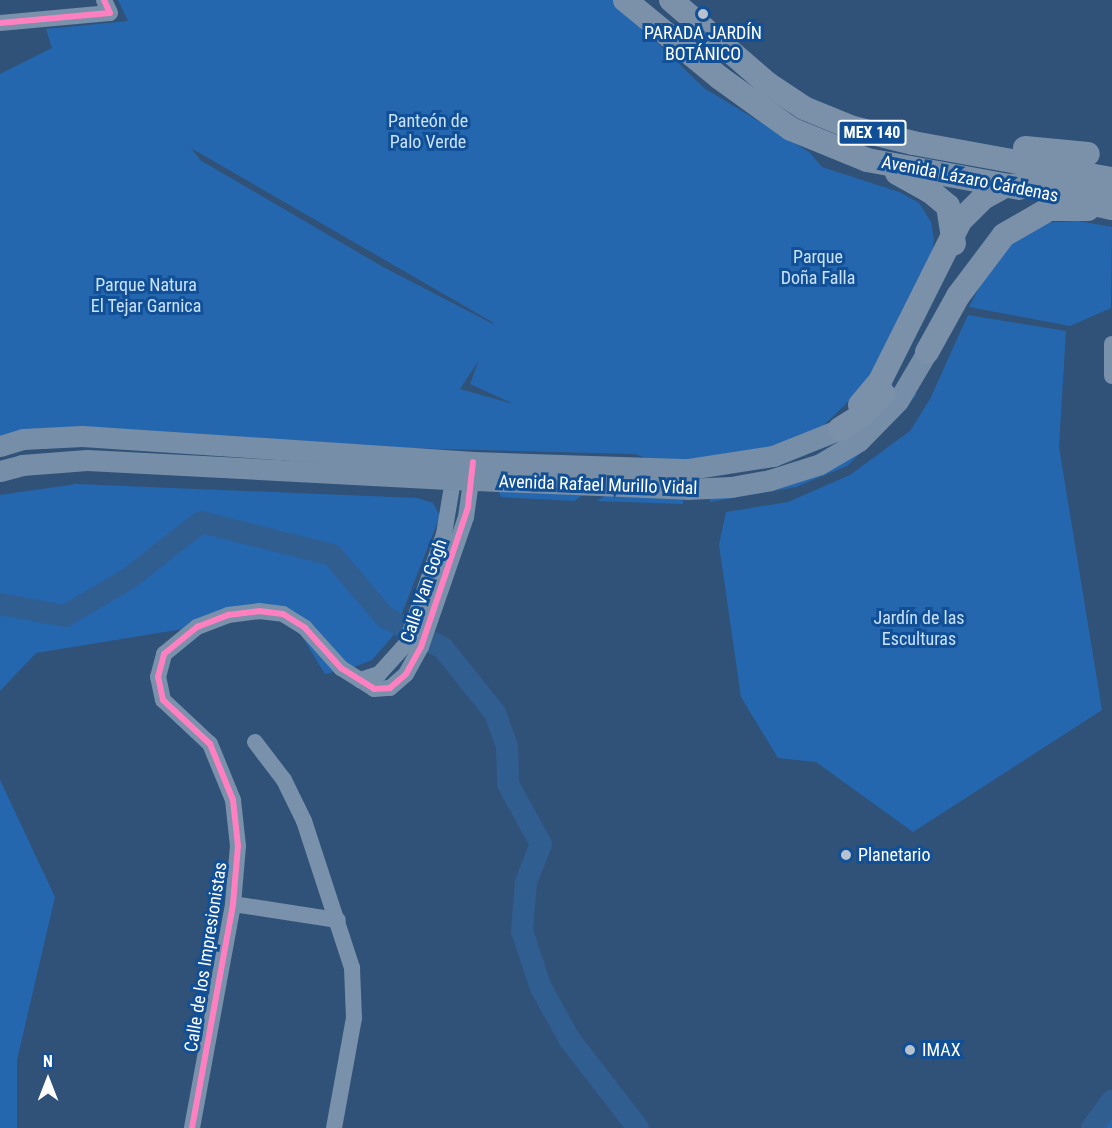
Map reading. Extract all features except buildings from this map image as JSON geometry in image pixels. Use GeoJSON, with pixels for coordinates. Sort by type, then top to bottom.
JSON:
{"type":"FeatureCollection","features":[{"type":"Feature","properties":{"kind":"highway","name":"Avenida Lázaro Cárdenas"},"geometry":{"type":"LineString","coordinates":[[625,0],[760,108],[791,129],[867,160],[1112,208]]}},
{"type":"Feature","properties":{"kind":"highway","name":"Avenida Lázaro Cárdenas"},"geometry":{"type":"LineString","coordinates":[[671,0],[768,84],[804,108],[854,128],[913,143],[1112,179]]}},
{"type":"Feature","properties":{"kind":"highway"},"geometry":{"type":"LineString","coordinates":[[913,143],[952,136],[1088,154]]}},
{"type":"Feature","properties":{"kind":"highway"},"geometry":{"type":"LineString","coordinates":[[840,429],[864,414],[896,375],[943,280],[955,241],[950,212],[938,196],[867,160]]}},
{"type":"Feature","properties":{"kind":"highway"},"geometry":{"type":"LineString","coordinates":[[840,429],[880,381],[960,221],[983,198],[1005,186],[1032,185],[1112,195]]}},
{"type":"Feature","properties":{"kind":"highway"},"geometry":{"type":"LineString","coordinates":[[927,352],[958,296],[1004,235],[1048,209],[1112,208]]}},
{"type":"Feature","properties":{"kind":"main road","name":"Avenida Rafael Murillo Vidal"},"geometry":{"type":"LineString","coordinates":[[0,446],[23,439],[82,435],[463,471],[687,489],[770,480],[820,464],[860,441],[898,401],[927,352]]}},
{"type":"Feature","properties":{"kind":"main road","name":"Avenida Rafael Murillo Vidal"},"geometry":{"type":"LineString","coordinates":[[0,471],[22,465],[87,459],[463,471],[707,468],[773,456],[840,429]]}},
{"type":"Feature","properties":{"kind":"street"},"geometry":{"type":"LineString","coordinates":[[0,23],[107,7]]}},
{"type":"Feature","properties":{"kind":"street"},"geometry":{"type":"LineString","coordinates":[[1112,344],[1112,376]]}},
{"type":"Feature","properties":{"kind":"street","name":"Calle Van Gogh"},"geometry":{"type":"LineString","coordinates":[[360,680],[374,689],[390,688],[413,665],[414,645],[451,536],[463,471]]}},
{"type":"Feature","properties":{"kind":"street","name":"Calle de los Impresionistas"},"geometry":{"type":"LineString","coordinates":[[192,1128],[233,904],[238,846],[233,800],[210,744],[163,700],[158,677],[164,654],[197,627],[228,615],[259,610],[283,614],[305,628],[341,668],[360,680]]}},
{"type":"Feature","properties":{"kind":"street"},"geometry":{"type":"LineString","coordinates":[[255,742],[284,780],[304,822],[352,968],[354,1018],[334,1128]]}},
{"type":"Feature","properties":{"kind":"street"},"geometry":{"type":"LineString","coordinates":[[233,904],[338,920]]}},
{"type":"Feature","properties":{"kind":"green space"},"geometry":{"type":"Polygon","coordinates":[[[118,0],[613,0],[704,88],[809,152],[822,167],[899,192],[919,203],[931,222],[934,240],[931,259],[870,380],[824,425],[800,437],[727,460],[651,460],[635,454],[143,441],[0,443],[0,74],[52,48],[46,29],[128,21],[118,0]],[[191,148],[200,160],[383,267],[494,323],[191,148]],[[479,360],[460,389],[514,404],[470,384],[479,360]]]}},
{"type":"Feature","properties":{"kind":"green space"},"geometry":{"type":"Polygon","coordinates":[[[1078,221],[1112,227],[1111,308],[1070,326],[969,307],[996,255],[1023,224],[1078,221]]]}},
{"type":"Feature","properties":{"kind":"green space","name":"Jardín de las Esculturas"},"geometry":{"type":"Polygon","coordinates":[[[968,315],[1066,331],[1059,447],[1102,710],[913,832],[816,762],[778,758],[741,697],[719,545],[726,512],[788,502],[850,475],[910,431],[930,399],[968,315]]]}},
{"type":"Feature","properties":{"kind":"green space"},"geometry":{"type":"Polygon","coordinates":[[[913,391],[917,394],[903,412],[847,466],[796,487],[710,502],[710,497],[795,481],[913,391]]]}},
{"type":"Feature","properties":{"kind":"green space"},"geometry":{"type":"Polygon","coordinates":[[[76,484],[417,498],[433,503],[440,516],[393,636],[372,660],[325,674],[287,612],[36,653],[0,691],[0,495],[76,484]]]}},
{"type":"Feature","properties":{"kind":"green space"},"geometry":{"type":"Polygon","coordinates":[[[498,491],[583,495],[574,501],[501,497],[498,491]]]}},
{"type":"Feature","properties":{"kind":"green space"},"geometry":{"type":"Polygon","coordinates":[[[606,495],[683,498],[683,504],[597,501],[606,495]]]}},
{"type":"Feature","properties":{"kind":"green space"},"geometry":{"type":"Polygon","coordinates":[[[0,780],[55,897],[17,1060],[17,1128],[0,1128],[0,780]]]}},
{"type":"Feature","properties":{"kind":"green space"},"geometry":{"type":"Polygon","coordinates":[[[1112,1105],[1112,1128],[1093,1128],[1112,1105]]]}},
{"type":"Feature","properties":{"kind":"waterway"},"geometry":{"type":"LineString","coordinates":[[0,604],[65,616],[128,579],[201,522],[332,555],[385,617],[443,648],[495,713],[507,746],[508,784],[541,844],[526,882],[522,931],[541,988],[570,1040],[638,1128]]}},
{"type":"Feature","properties":{"kind":"waterway"},"geometry":{"type":"LineString","coordinates":[[1092,1128],[1112,1100]]}},
{"type":"Feature","properties":{"kind":"cycle path"},"geometry":{"type":"LineString","coordinates":[[0,23],[110,13],[104,0]]}},
{"type":"Feature","properties":{"kind":"cycle path"},"geometry":{"type":"LineString","coordinates":[[192,1128],[233,904],[238,846],[233,800],[210,744],[163,700],[158,677],[164,654],[197,627],[228,615],[259,611],[283,614],[305,628],[341,668],[374,689],[390,688],[406,674],[421,647],[468,507],[473,462]]}},
{"type":"Feature","properties":{"kind":"place","name":"PARADA JARDÍN BOTÁNICO"},"geometry":{"type":"Point","coordinates":[703,14]}},
{"type":"Feature","properties":{"kind":"place","name":"Planetario"},"geometry":{"type":"Point","coordinates":[846,855]}},
{"type":"Feature","properties":{"kind":"place","name":"IMAX"},"geometry":{"type":"Point","coordinates":[910,1050]}},
{"type":"Feature","properties":{"kind":"park label","name":"Panteón de Palo Verde"},"geometry":{"type":"Point","coordinates":[428,132]}},
{"type":"Feature","properties":{"kind":"park label","name":"Parque Doña Falla"},"geometry":{"type":"Point","coordinates":[818,268]}},
{"type":"Feature","properties":{"kind":"park label","name":"Parque Natura El Tejar Garnica"},"geometry":{"type":"Point","coordinates":[146,296]}}]}
